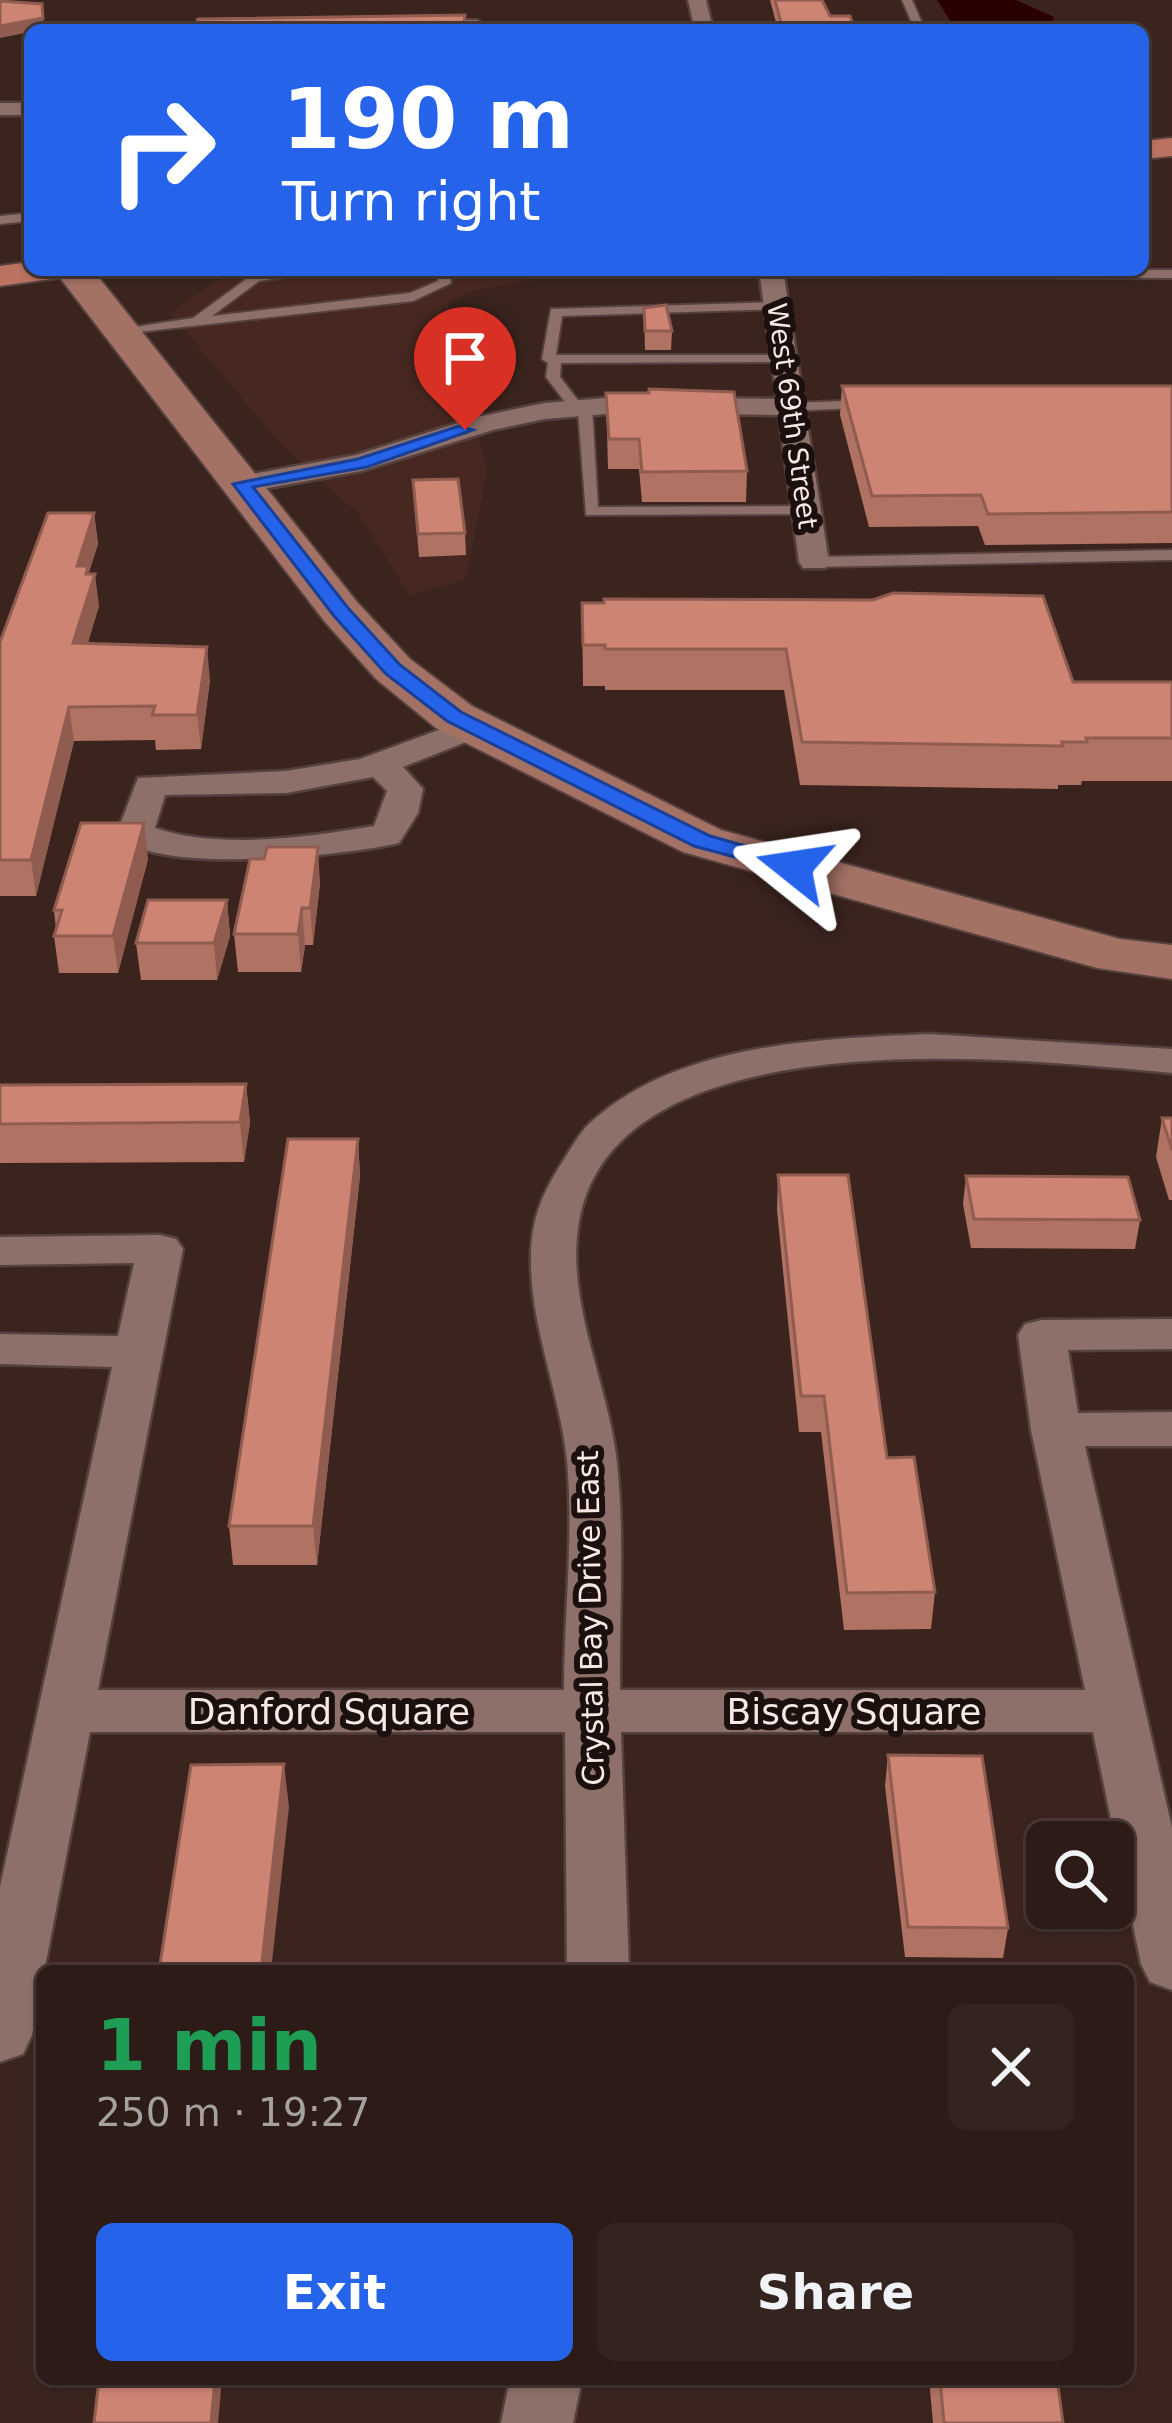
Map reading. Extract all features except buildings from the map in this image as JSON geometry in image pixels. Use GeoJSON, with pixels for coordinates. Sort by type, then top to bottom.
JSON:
{"type":"FeatureCollection","features":[{"type":"Feature","properties":{"kind":"main road"},"geometry":{"type":"LineString","coordinates":[[76,276],[341,612],[393,670],[474,727],[702,841],[1117,956],[1172,962]]}},
{"type":"Feature","properties":{"kind":"street","name":"West 69th Street"},"geometry":{"type":"LineString","coordinates":[[772,276],[814,562]]}},
{"type":"Feature","properties":{"kind":"street"},"geometry":{"type":"LineString","coordinates":[[241,484],[361,463],[487,423],[580,407],[791,407]]}},
{"type":"Feature","properties":{"kind":"street"},"geometry":{"type":"LineString","coordinates":[[380,763],[405,790],[400,813],[386,835],[334,845],[196,846],[135,833],[150,785],[286,782],[380,763],[474,727]]}},
{"type":"Feature","properties":{"kind":"street","name":"Crystal Bay Drive East"},"geometry":{"type":"LineString","coordinates":[[598,1965],[592,1462],[553,1261],[562,1196],[594,1140],[637,1104],[726,1070],[796,1053],[889,1044],[1172,1061]]}},
{"type":"Feature","properties":{"kind":"street"},"geometry":{"type":"LineString","coordinates":[[0,1251],[160,1249],[0,2035]]}},
{"type":"Feature","properties":{"kind":"street"},"geometry":{"type":"LineString","coordinates":[[1172,1334],[1042,1335],[1056,1430],[1172,1964]]}},
{"type":"Feature","properties":{"kind":"street"},"geometry":{"type":"LineString","coordinates":[[0,1349],[137,1352]]}},
{"type":"Feature","properties":{"kind":"street"},"geometry":{"type":"LineString","coordinates":[[1056,1430],[1172,1429]]}},
{"type":"Feature","properties":{"kind":"street","name":"Danford Square"},"geometry":{"type":"LineString","coordinates":[[66,1711],[592,1711]]}},
{"type":"Feature","properties":{"kind":"street","name":"Biscay Square"},"geometry":{"type":"LineString","coordinates":[[592,1711],[1115,1711]]}},
{"type":"Feature","properties":{"kind":"street"},"geometry":{"type":"LineString","coordinates":[[537,2423],[545,2385]]}},
{"type":"Feature","properties":{"kind":"lane"},"geometry":{"type":"LineString","coordinates":[[395,23],[400,24]]}},
{"type":"Feature","properties":{"kind":"lane"},"geometry":{"type":"LineString","coordinates":[[195,322],[256,278],[274,276]]}},
{"type":"Feature","properties":{"kind":"lane"},"geometry":{"type":"LineString","coordinates":[[122,330],[413,297],[445,283],[444,276]]}},
{"type":"Feature","properties":{"kind":"lane"},"geometry":{"type":"LineString","coordinates":[[776,305],[556,312],[549,359],[784,358]]}},
{"type":"Feature","properties":{"kind":"lane"},"geometry":{"type":"LineString","coordinates":[[555,359],[553,377],[580,407],[590,512],[806,511]]}},
{"type":"Feature","properties":{"kind":"lane"},"geometry":{"type":"LineString","coordinates":[[791,407],[893,404]]}},
{"type":"Feature","properties":{"kind":"lane"},"geometry":{"type":"LineString","coordinates":[[814,562],[1172,555]]}},
{"type":"Feature","properties":{"kind":"shaded area"},"geometry":{"type":"Polygon","coordinates":[[[937,0],[1016,0],[1054,17],[1051,24],[952,24],[937,0]]]}},
{"type":"Feature","properties":{"kind":"shaded area"},"geometry":{"type":"Polygon","coordinates":[[[224,276],[552,276],[472,291],[448,304],[487,470],[466,579],[410,596],[359,514],[286,450],[170,313],[224,276]]]}},
{"type":"Feature","properties":{"kind":"route"},"geometry":{"type":"LineString","coordinates":[[465,430],[361,463],[241,484],[393,670],[454,717],[702,841],[794,867]]}}]}
